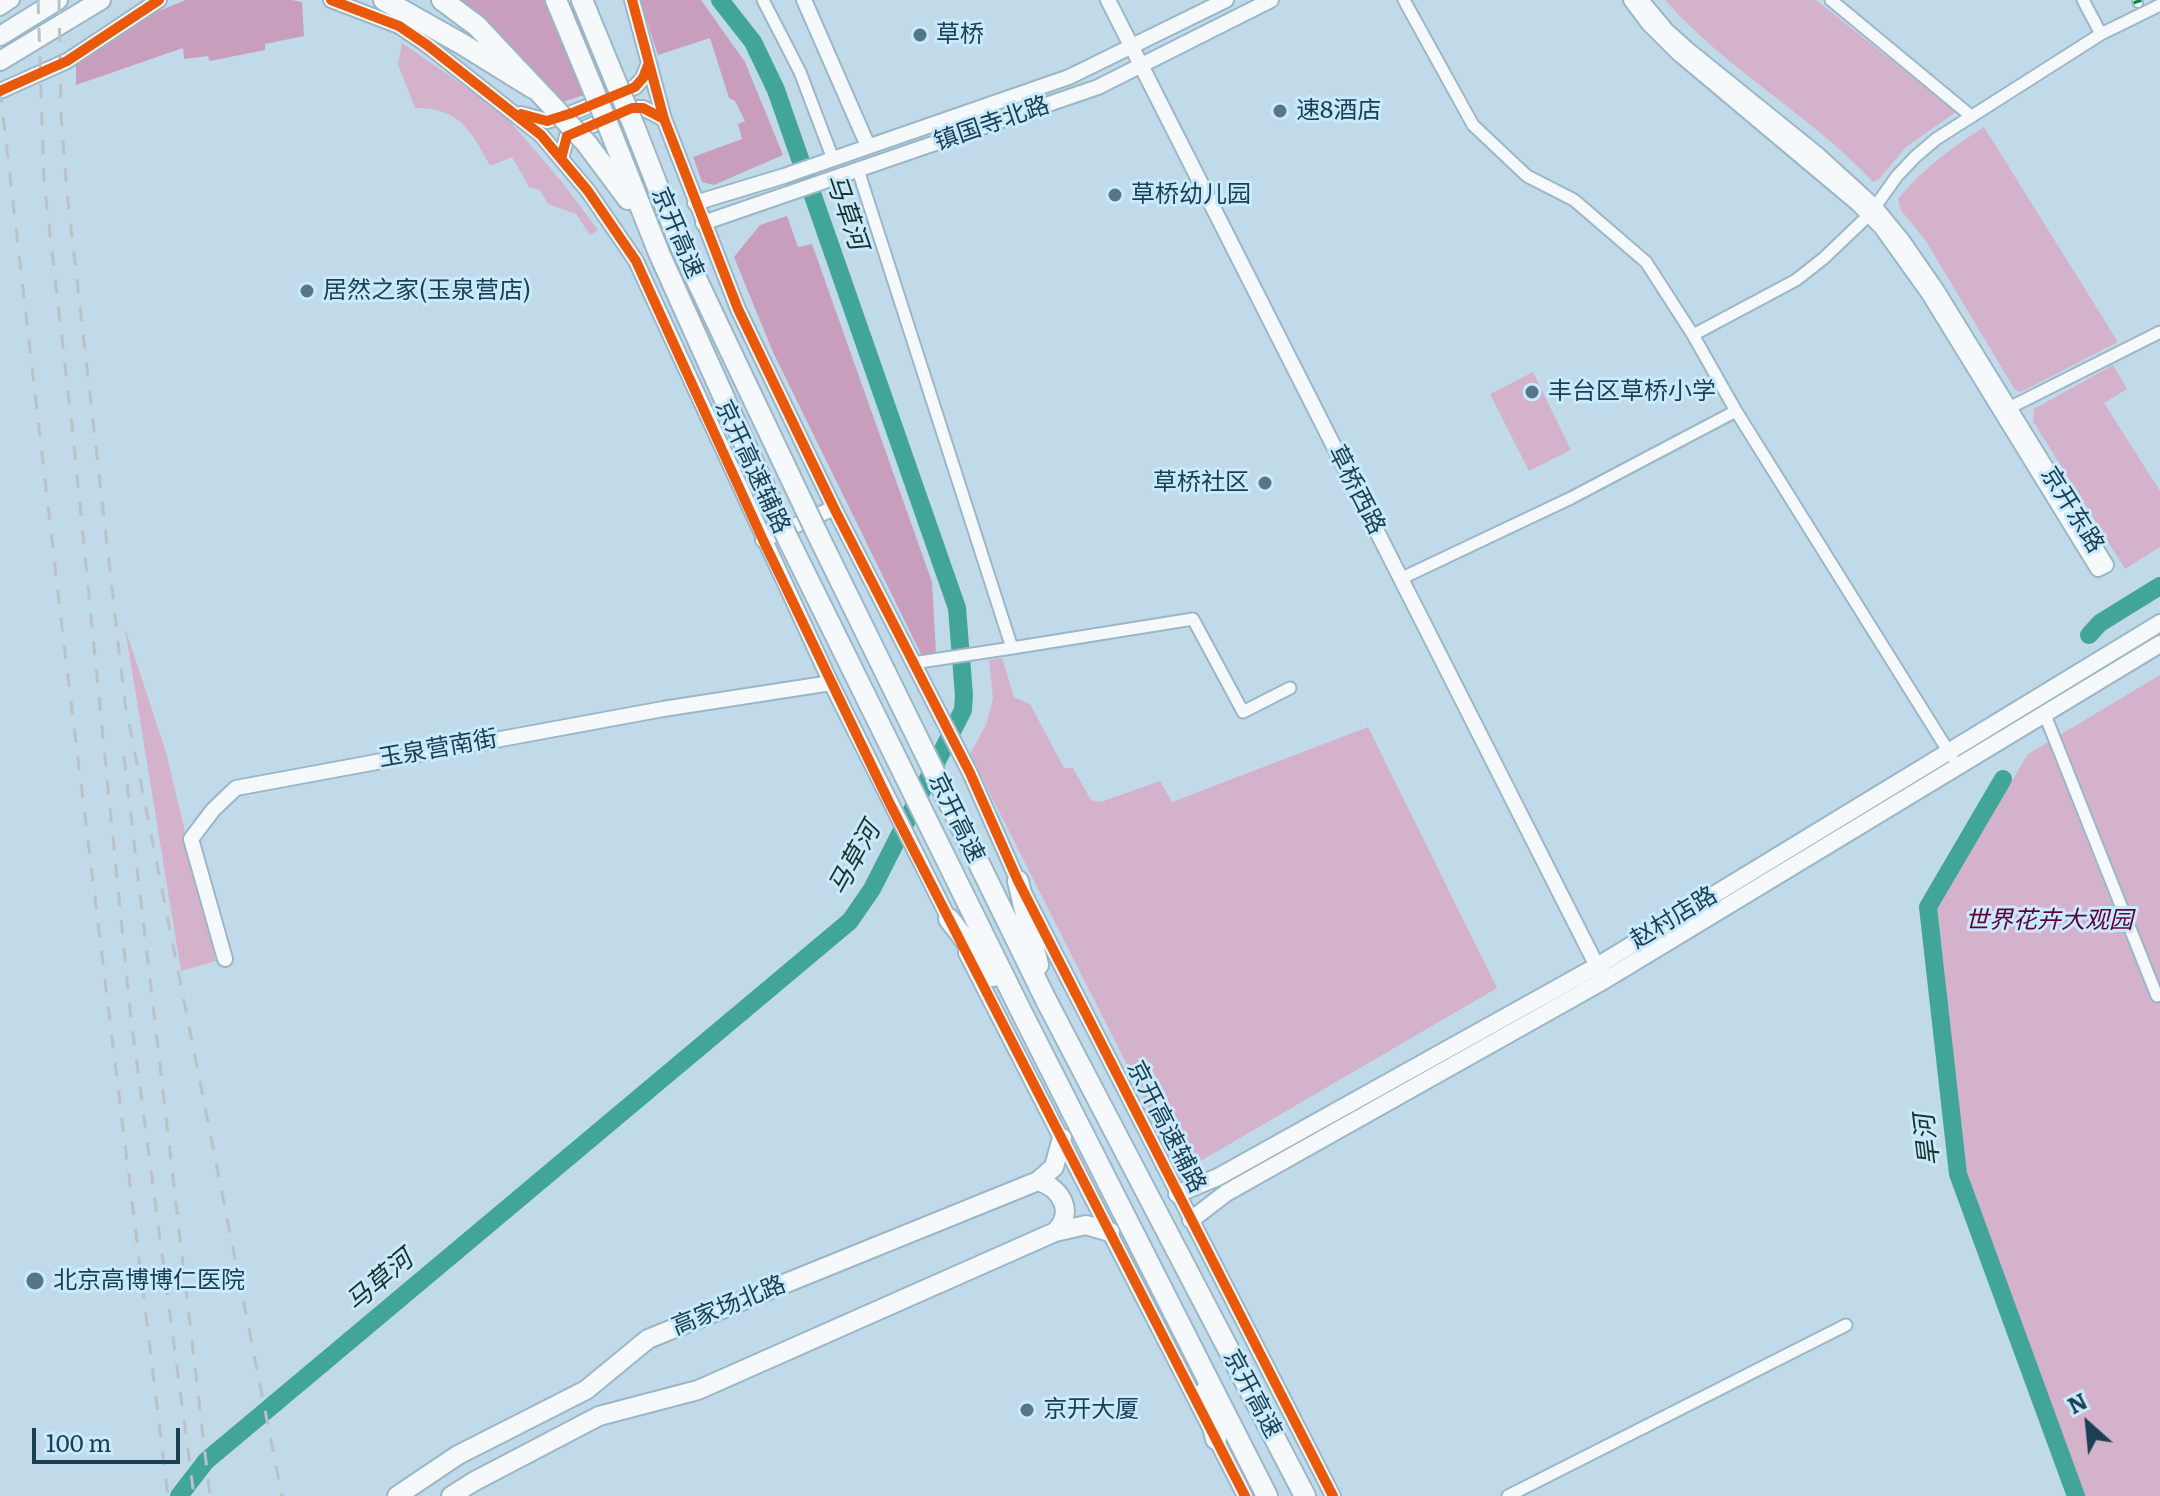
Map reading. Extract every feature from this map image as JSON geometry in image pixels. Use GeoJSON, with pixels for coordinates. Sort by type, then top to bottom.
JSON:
{"type":"FeatureCollection","features":[{"type":"Feature","properties":{"kind":"highway"},"geometry":{"type":"LineString","coordinates":[[384,0],[533,88]]}},
{"type":"Feature","properties":{"kind":"highway"},"geometry":{"type":"LineString","coordinates":[[442,0],[477,26],[587,144],[620,186],[659,253]]}},
{"type":"Feature","properties":{"kind":"highway","name":"京开高速"},"geometry":{"type":"LineString","coordinates":[[556,0],[659,253],[779,520],[1022,1013],[1267,1496]]}},
{"type":"Feature","properties":{"kind":"highway"},"geometry":{"type":"LineString","coordinates":[[582,0],[617,85]]}},
{"type":"Feature","properties":{"kind":"highway"},"geometry":{"type":"LineString","coordinates":[[598,0],[617,85]]}},
{"type":"Feature","properties":{"kind":"highway","name":"京开高速"},"geometry":{"type":"LineString","coordinates":[[617,85],[682,249],[920,747],[1046,1000],[1305,1496]]}},
{"type":"Feature","properties":{"kind":"highway"},"geometry":{"type":"LineString","coordinates":[[1018,881],[1046,1000]]}},
{"type":"Feature","properties":{"kind":"highway"},"geometry":{"type":"LineString","coordinates":[[949,919],[1022,1013]]}},
{"type":"Feature","properties":{"kind":"highway"},"geometry":{"type":"LineString","coordinates":[[1196,1357],[1216,1439]]}},
{"type":"Feature","properties":{"kind":"main road"},"geometry":{"type":"LineString","coordinates":[[0,36],[58,0]]}},
{"type":"Feature","properties":{"kind":"main road"},"geometry":{"type":"LineString","coordinates":[[0,61],[101,0]]}},
{"type":"Feature","properties":{"kind":"main road","name":"赵村店路"},"geometry":{"type":"LineString","coordinates":[[1177,1194],[1218,1177],[1601,973],[1949,751],[2160,623]]}},
{"type":"Feature","properties":{"kind":"main road","name":"赵村店路"},"geometry":{"type":"LineString","coordinates":[[1191,1220],[1226,1193],[1959,767],[2160,644]]}},
{"type":"Feature","properties":{"kind":"main road"},"geometry":{"type":"LineString","coordinates":[[1038,1181],[1054,1167],[1062,1138]]}},
{"type":"Feature","properties":{"kind":"main road"},"geometry":{"type":"LineString","coordinates":[[1038,1181],[1049,1184],[1063,1203],[1066,1213],[1064,1223],[1055,1232]]}},
{"type":"Feature","properties":{"kind":"main road","name":"高家场北路"},"geometry":{"type":"LineString","coordinates":[[397,1496],[458,1455],[586,1390],[648,1339],[1038,1181]]}},
{"type":"Feature","properties":{"kind":"main road"},"geometry":{"type":"LineString","coordinates":[[451,1496],[599,1416],[698,1390],[1055,1232],[1086,1225],[1110,1232]]}},
{"type":"Feature","properties":{"kind":"street"},"geometry":{"type":"LineString","coordinates":[[0,8],[12,0]]}},
{"type":"Feature","properties":{"kind":"street"},"geometry":{"type":"LineString","coordinates":[[0,91],[67,61],[159,0]]}},
{"type":"Feature","properties":{"kind":"street","name":"京开高速辅路"},"geometry":{"type":"LineString","coordinates":[[331,0],[399,26],[541,135],[588,191],[636,261],[831,683],[949,919]]}},
{"type":"Feature","properties":{"kind":"street"},"geometry":{"type":"LineString","coordinates":[[632,0],[664,119],[738,309],[913,663],[1193,619],[1243,712],[1290,688]]}},
{"type":"Feature","properties":{"kind":"street"},"geometry":{"type":"LineString","coordinates":[[763,0],[800,72],[830,160]]}},
{"type":"Feature","properties":{"kind":"street"},"geometry":{"type":"LineString","coordinates":[[804,0],[868,146]]}},
{"type":"Feature","properties":{"kind":"street","name":"草桥西路"},"geometry":{"type":"LineString","coordinates":[[1108,0],[1601,973]]}},
{"type":"Feature","properties":{"kind":"street","name":"镇国寺北路"},"geometry":{"type":"LineString","coordinates":[[695,203],[784,176],[1069,77],[1226,0]]}},
{"type":"Feature","properties":{"kind":"street","name":"镇国寺北路"},"geometry":{"type":"LineString","coordinates":[[703,223],[1098,87],[1271,0]]}},
{"type":"Feature","properties":{"kind":"street"},"geometry":{"type":"LineString","coordinates":[[1404,0],[1473,125],[1527,176],[1574,200],[1646,262],[1959,767]]}},
{"type":"Feature","properties":{"kind":"street","name":"京开东路"},"geometry":{"type":"LineString","coordinates":[[1631,0],[1649,24],[1678,53],[1872,211]]}},
{"type":"Feature","properties":{"kind":"street","name":"京开东路"},"geometry":{"type":"LineString","coordinates":[[1641,0],[1667,31],[1817,154],[1872,211],[1929,294],[2005,410],[2106,565],[2098,569],[2005,410]]}},
{"type":"Feature","properties":{"kind":"street"},"geometry":{"type":"LineString","coordinates":[[1831,0],[1971,116]]}},
{"type":"Feature","properties":{"kind":"street"},"geometry":{"type":"LineString","coordinates":[[2083,0],[2101,34]]}},
{"type":"Feature","properties":{"kind":"street"},"geometry":{"type":"LineString","coordinates":[[1693,335],[1796,280],[1824,258],[1872,211],[1915,157],[1971,116],[2101,34],[2160,5]]}},
{"type":"Feature","properties":{"kind":"street"},"geometry":{"type":"LineString","coordinates":[[510,110],[547,121],[635,87],[648,65]]}},
{"type":"Feature","properties":{"kind":"street"},"geometry":{"type":"LineString","coordinates":[[561,159],[567,136],[632,108],[643,108],[664,119]]}},
{"type":"Feature","properties":{"kind":"street"},"geometry":{"type":"LineString","coordinates":[[858,170],[1012,648]]}},
{"type":"Feature","properties":{"kind":"street"},"geometry":{"type":"LineString","coordinates":[[2005,410],[2160,332]]}},
{"type":"Feature","properties":{"kind":"street"},"geometry":{"type":"LineString","coordinates":[[1400,579],[1571,498],[1736,411]]}},
{"type":"Feature","properties":{"kind":"street"},"geometry":{"type":"LineString","coordinates":[[763,540],[834,508]]}},
{"type":"Feature","properties":{"kind":"street","name":"京开高速辅路"},"geometry":{"type":"LineString","coordinates":[[913,663],[970,773],[1018,881],[1333,1496]]}},
{"type":"Feature","properties":{"kind":"street","name":"玉泉营南街"},"geometry":{"type":"LineString","coordinates":[[225,959],[191,839],[213,810],[236,788],[663,709],[831,683]]}},
{"type":"Feature","properties":{"kind":"street"},"geometry":{"type":"LineString","coordinates":[[2045,715],[2157,996]]}},
{"type":"Feature","properties":{"kind":"street"},"geometry":{"type":"LineString","coordinates":[[949,919],[1245,1496]]}},
{"type":"Feature","properties":{"kind":"street"},"geometry":{"type":"LineString","coordinates":[[1508,1496],[1846,1325]]}},
{"type":"Feature","properties":{"kind":"green space"},"geometry":{"type":"Polygon","coordinates":[[[1665,0],[1816,0],[1956,112],[1906,147],[1873,182],[1822,135],[1714,48],[1665,0]]]}},
{"type":"Feature","properties":{"kind":"green space"},"geometry":{"type":"Polygon","coordinates":[[[402,43],[502,112],[598,230],[590,235],[576,214],[548,204],[540,190],[529,187],[512,157],[490,166],[470,132],[453,117],[443,112],[415,108],[398,64],[402,43]]]}},
{"type":"Feature","properties":{"kind":"green space"},"geometry":{"type":"Polygon","coordinates":[[[1984,127],[2118,342],[2021,392],[2015,390],[1926,241],[1900,209],[1898,199],[1938,159],[1984,127]]]}},
{"type":"Feature","properties":{"kind":"green space"},"geometry":{"type":"Polygon","coordinates":[[[2113,365],[2127,389],[2104,403],[2160,491],[2160,547],[2125,569],[2033,421],[2034,409],[2113,365]]]}},
{"type":"Feature","properties":{"kind":"green space"},"geometry":{"type":"Polygon","coordinates":[[[1533,372],[1571,450],[1529,471],[1490,394],[1533,372]]]}},
{"type":"Feature","properties":{"kind":"green space"},"geometry":{"type":"Polygon","coordinates":[[[125,628],[166,752],[216,961],[181,971],[125,628]]]}},
{"type":"Feature","properties":{"kind":"green space"},"geometry":{"type":"Polygon","coordinates":[[[1002,658],[1014,697],[1030,704],[1064,768],[1073,768],[1091,800],[1101,802],[1160,781],[1172,802],[1368,727],[1497,988],[1192,1166],[1174,1158],[970,754],[986,725],[993,699],[989,660],[1002,658]]]}},
{"type":"Feature","properties":{"kind":"green space","name":"世界花卉大观园"},"geometry":{"type":"Polygon","coordinates":[[[2160,675],[2160,1496],[2083,1496],[1977,1223],[1964,1157],[1937,906],[1969,821],[2000,801],[2028,754],[2160,675]]]}},
{"type":"Feature","properties":{"kind":"shaded area"},"geometry":{"type":"Polygon","coordinates":[[[186,0],[302,2],[304,36],[265,44],[265,50],[210,61],[208,56],[184,59],[183,48],[76,85],[76,64],[156,12],[186,0]]]}},
{"type":"Feature","properties":{"kind":"shaded area"},"geometry":{"type":"Polygon","coordinates":[[[448,0],[545,0],[584,95],[559,103],[448,0]]]}},
{"type":"Feature","properties":{"kind":"shaded area"},"geometry":{"type":"Polygon","coordinates":[[[640,0],[701,0],[745,62],[783,155],[714,185],[702,182],[693,157],[742,139],[738,124],[745,121],[735,101],[729,98],[710,38],[658,55],[640,0]]]}},
{"type":"Feature","properties":{"kind":"shaded area"},"geometry":{"type":"Polygon","coordinates":[[[787,216],[798,247],[812,244],[932,582],[936,654],[921,654],[772,350],[734,257],[760,225],[787,216]]]}},
{"type":"Feature","properties":{"kind":"waterway","name":"马草河"},"geometry":{"type":"LineString","coordinates":[[179,1496],[206,1461],[850,921],[872,889],[963,710],[957,608],[776,90],[753,42],[720,0]]}},
{"type":"Feature","properties":{"kind":"waterway","name":"旱河"},"geometry":{"type":"LineString","coordinates":[[2089,635],[2100,623],[2160,586]]}},
{"type":"Feature","properties":{"kind":"waterway","name":"旱河"},"geometry":{"type":"LineString","coordinates":[[2003,779],[1928,907],[1958,1174],[2076,1496]]}},
{"type":"Feature","properties":{"kind":"railway"},"geometry":{"type":"LineString","coordinates":[[38,0],[44,181],[73,435],[131,1019],[194,1496]]}},
{"type":"Feature","properties":{"kind":"railway"},"geometry":{"type":"LineString","coordinates":[[59,0],[61,115],[67,192],[125,703],[282,1496]]}},
{"type":"Feature","properties":{"kind":"railway"},"geometry":{"type":"LineString","coordinates":[[0,89],[168,1496]]}},
{"type":"Feature","properties":{"kind":"railway"},"geometry":{"type":"LineString","coordinates":[[124,756],[210,1496]]}},
{"type":"Feature","properties":{"kind":"cycle path"},"geometry":{"type":"LineString","coordinates":[[0,91],[67,61],[159,0]]}},
{"type":"Feature","properties":{"kind":"cycle path"},"geometry":{"type":"LineString","coordinates":[[331,0],[399,26],[541,135],[588,191],[636,261],[763,540],[889,802],[1245,1496]]}},
{"type":"Feature","properties":{"kind":"cycle path"},"geometry":{"type":"LineString","coordinates":[[632,0],[664,119],[738,309],[834,508],[970,773],[1018,881],[1333,1496]]}},
{"type":"Feature","properties":{"kind":"cycle path"},"geometry":{"type":"LineString","coordinates":[[521,114],[547,121],[572,113],[635,87],[648,65]]}},
{"type":"Feature","properties":{"kind":"cycle path"},"geometry":{"type":"LineString","coordinates":[[561,159],[567,136],[632,108],[643,108],[664,119]]}},
{"type":"Feature","properties":{"kind":"place","name":"草桥"},"geometry":{"type":"Point","coordinates":[920,35]}},
{"type":"Feature","properties":{"kind":"place","name":"速8酒店"},"geometry":{"type":"Point","coordinates":[1280,111]}},
{"type":"Feature","properties":{"kind":"place","name":"草桥幼儿园"},"geometry":{"type":"Point","coordinates":[1115,195]}},
{"type":"Feature","properties":{"kind":"place","name":"居然之家(玉泉营店)"},"geometry":{"type":"Point","coordinates":[307,291]}},
{"type":"Feature","properties":{"kind":"place","name":"丰台区草桥小学"},"geometry":{"type":"Point","coordinates":[1532,392]}},
{"type":"Feature","properties":{"kind":"place","name":"草桥社区"},"geometry":{"type":"Point","coordinates":[1265,483]}},
{"type":"Feature","properties":{"kind":"place","name":"北京高博博仁医院"},"geometry":{"type":"Point","coordinates":[35,1281]}},
{"type":"Feature","properties":{"kind":"place","name":"京开大厦"},"geometry":{"type":"Point","coordinates":[1027,1410]}}]}
